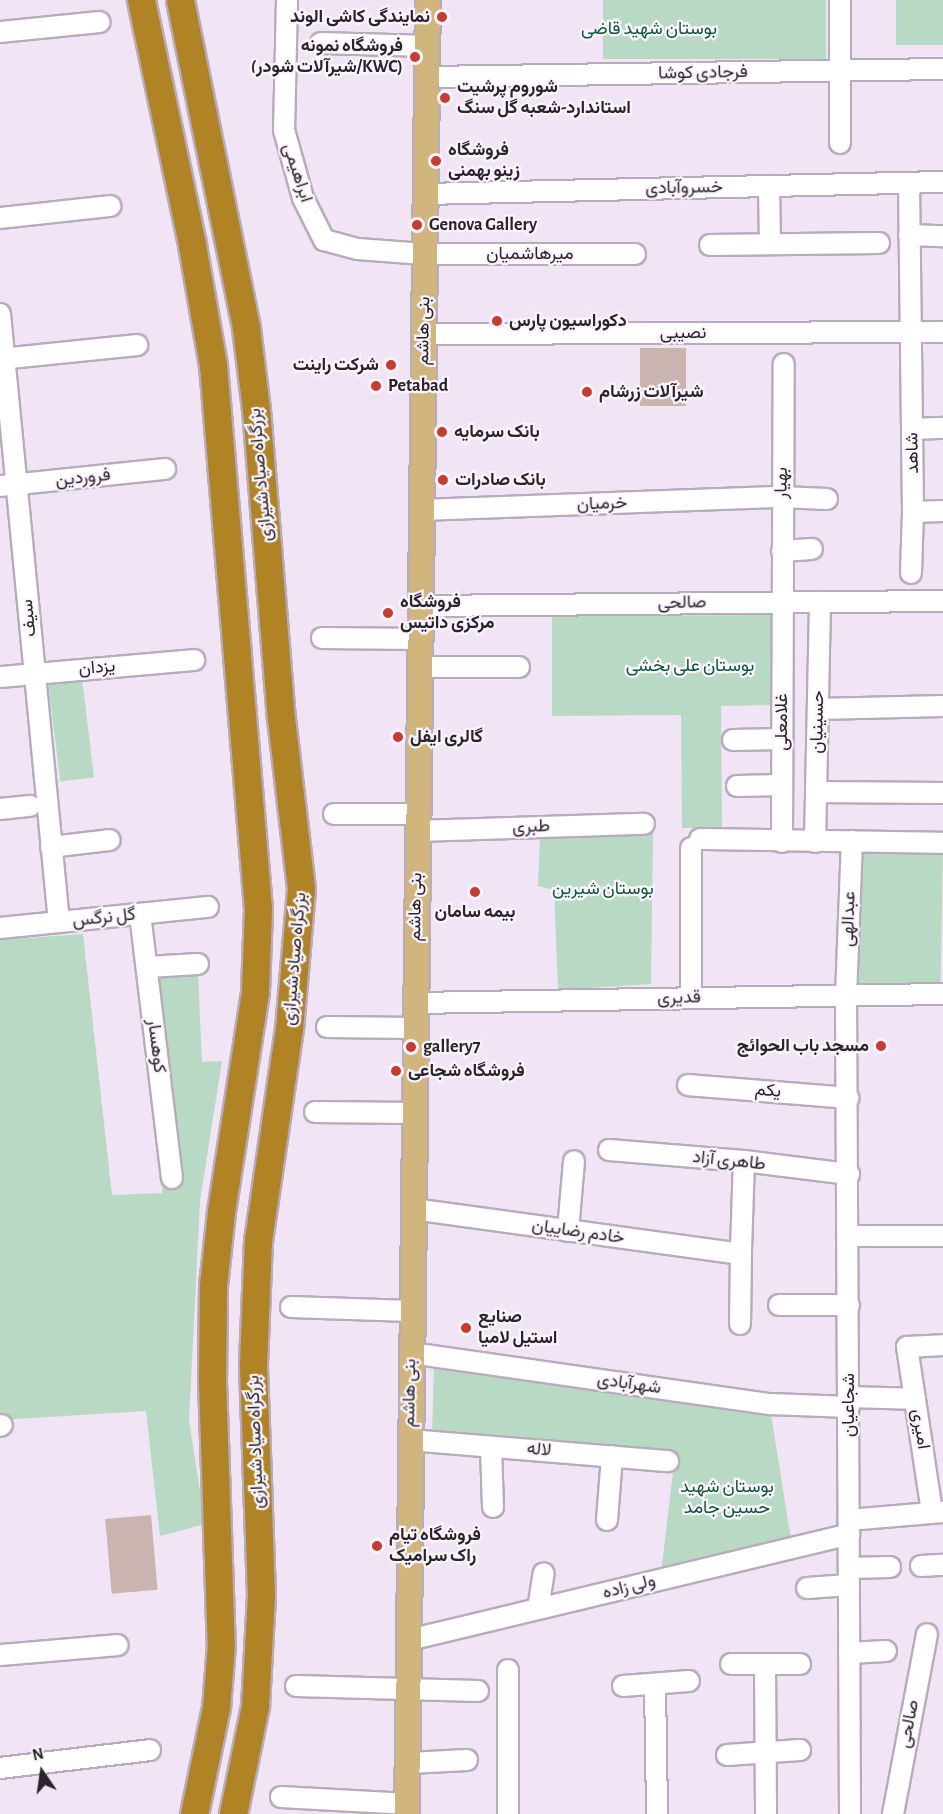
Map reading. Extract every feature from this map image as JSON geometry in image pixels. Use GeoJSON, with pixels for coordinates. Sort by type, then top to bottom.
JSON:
{"type":"FeatureCollection","features":[{"type":"Feature","properties":{"kind":"highway","name":"بزرگراه صیاد شیرازی"},"geometry":{"type":"LineString","coordinates":[[141,0],[192,245],[213,365],[258,909],[255,992],[221,1212],[213,1286],[212,1380],[221,1644],[216,1707],[194,1814]]}},
{"type":"Feature","properties":{"kind":"highway","name":"بزرگراه صیاد شیرازی"},"geometry":{"type":"LineString","coordinates":[[180,0],[246,328],[256,409],[281,718],[301,889],[289,1028],[258,1240],[253,1366],[261,1594],[255,1706],[233,1814]]}},
{"type":"Feature","properties":{"kind":"main road","name":"بنی هاشم"},"geometry":{"type":"LineString","coordinates":[[408,1809],[411,1311],[428,0]]}},
{"type":"Feature","properties":{"kind":"street","name":"ابراهیمی"},"geometry":{"type":"LineString","coordinates":[[287,0],[284,130],[303,198],[324,240],[358,249],[424,254]]}},
{"type":"Feature","properties":{"kind":"street"},"geometry":{"type":"LineString","coordinates":[[840,0],[840,143]]}},
{"type":"Feature","properties":{"kind":"street"},"geometry":{"type":"LineString","coordinates":[[0,32],[100,22]]}},
{"type":"Feature","properties":{"kind":"street"},"geometry":{"type":"LineString","coordinates":[[321,43],[427,46]]}},
{"type":"Feature","properties":{"kind":"street","name":"فرجادی کوشا"},"geometry":{"type":"LineString","coordinates":[[427,77],[943,69]]}},
{"type":"Feature","properties":{"kind":"street","name":"خسروآبادی"},"geometry":{"type":"LineString","coordinates":[[425,194],[943,182]]}},
{"type":"Feature","properties":{"kind":"street","name":"شاهد"},"geometry":{"type":"LineString","coordinates":[[909,183],[913,429],[911,573]]}},
{"type":"Feature","properties":{"kind":"street"},"geometry":{"type":"LineString","coordinates":[[769,186],[770,244]]}},
{"type":"Feature","properties":{"kind":"street"},"geometry":{"type":"LineString","coordinates":[[0,218],[110,206]]}},
{"type":"Feature","properties":{"kind":"street"},"geometry":{"type":"LineString","coordinates":[[909,235],[943,236]]}},
{"type":"Feature","properties":{"kind":"street"},"geometry":{"type":"LineString","coordinates":[[710,245],[879,243]]}},
{"type":"Feature","properties":{"kind":"street","name":"میرهاشمیان"},"geometry":{"type":"LineString","coordinates":[[424,254],[635,254]]}},
{"type":"Feature","properties":{"kind":"street","name":"سیف"},"geometry":{"type":"LineString","coordinates":[[0,314],[8,485],[35,674],[59,922]]}},
{"type":"Feature","properties":{"kind":"street","name":"نصیبی"},"geometry":{"type":"LineString","coordinates":[[424,334],[943,332]]}},
{"type":"Feature","properties":{"kind":"street"},"geometry":{"type":"LineString","coordinates":[[2,359],[137,345]]}},
{"type":"Feature","properties":{"kind":"street","name":"بهیار"},"geometry":{"type":"LineString","coordinates":[[781,602],[784,364]]}},
{"type":"Feature","properties":{"kind":"street"},"geometry":{"type":"LineString","coordinates":[[913,429],[943,428]]}},
{"type":"Feature","properties":{"kind":"street","name":"فروردین"},"geometry":{"type":"LineString","coordinates":[[8,485],[165,469]]}},
{"type":"Feature","properties":{"kind":"street","name":"خرمیان"},"geometry":{"type":"LineString","coordinates":[[421,510],[782,497],[827,499]]}},
{"type":"Feature","properties":{"kind":"street"},"geometry":{"type":"LineString","coordinates":[[913,512],[943,511]]}},
{"type":"Feature","properties":{"kind":"street"},"geometry":{"type":"LineString","coordinates":[[782,551],[812,549]]}},
{"type":"Feature","properties":{"kind":"street","name":"صالحی"},"geometry":{"type":"LineString","coordinates":[[420,606],[943,601]]}},
{"type":"Feature","properties":{"kind":"street","name":"غلامعلی"},"geometry":{"type":"LineString","coordinates":[[781,602],[782,842]]}},
{"type":"Feature","properties":{"kind":"street","name":"حسینیان"},"geometry":{"type":"LineString","coordinates":[[815,842],[820,602]]}},
{"type":"Feature","properties":{"kind":"street"},"geometry":{"type":"LineString","coordinates":[[322,638],[420,639]]}},
{"type":"Feature","properties":{"kind":"street","name":"یزدان"},"geometry":{"type":"LineString","coordinates":[[0,677],[194,660]]}},
{"type":"Feature","properties":{"kind":"street"},"geometry":{"type":"LineString","coordinates":[[419,667],[519,667]]}},
{"type":"Feature","properties":{"kind":"street"},"geometry":{"type":"LineString","coordinates":[[818,709],[943,706]]}},
{"type":"Feature","properties":{"kind":"street"},"geometry":{"type":"LineString","coordinates":[[733,740],[782,739]]}},
{"type":"Feature","properties":{"kind":"street"},"geometry":{"type":"LineString","coordinates":[[737,786],[782,785]]}},
{"type":"Feature","properties":{"kind":"street"},"geometry":{"type":"LineString","coordinates":[[816,792],[943,793]]}},
{"type":"Feature","properties":{"kind":"street"},"geometry":{"type":"LineString","coordinates":[[0,808],[30,806]]}},
{"type":"Feature","properties":{"kind":"street","name":"طبری"},"geometry":{"type":"LineString","coordinates":[[334,814],[417,823],[644,824]]}},
{"type":"Feature","properties":{"kind":"street"},"geometry":{"type":"LineString","coordinates":[[51,847],[111,840]]}},
{"type":"Feature","properties":{"kind":"street"},"geometry":{"type":"LineString","coordinates":[[691,998],[696,843],[852,841],[943,843]]}},
{"type":"Feature","properties":{"kind":"street","name":"عبدالهی"},"geometry":{"type":"LineString","coordinates":[[846,996],[852,841]]}},
{"type":"Feature","properties":{"kind":"street","name":"گل نرگس"},"geometry":{"type":"LineString","coordinates":[[0,928],[208,908]]}},
{"type":"Feature","properties":{"kind":"street","name":"کوهسار"},"geometry":{"type":"LineString","coordinates":[[140,914],[172,1178]]}},
{"type":"Feature","properties":{"kind":"street"},"geometry":{"type":"LineString","coordinates":[[147,968],[198,964]]}},
{"type":"Feature","properties":{"kind":"street","name":"قدیری"},"geometry":{"type":"LineString","coordinates":[[415,1003],[943,994]]}},
{"type":"Feature","properties":{"kind":"street","name":"شجاعیان"},"geometry":{"type":"LineString","coordinates":[[846,996],[849,1174],[850,1814]]}},
{"type":"Feature","properties":{"kind":"street"},"geometry":{"type":"LineString","coordinates":[[327,1027],[415,1028]]}},
{"type":"Feature","properties":{"kind":"street","name":"یکم"},"geometry":{"type":"LineString","coordinates":[[688,1085],[848,1098]]}},
{"type":"Feature","properties":{"kind":"street"},"geometry":{"type":"LineString","coordinates":[[315,1112],[414,1113]]}},
{"type":"Feature","properties":{"kind":"street","name":"طاهری آزاد"},"geometry":{"type":"LineString","coordinates":[[609,1150],[744,1161],[849,1174]]}},
{"type":"Feature","properties":{"kind":"street"},"geometry":{"type":"LineString","coordinates":[[568,1231],[574,1161]]}},
{"type":"Feature","properties":{"kind":"street"},"geometry":{"type":"LineString","coordinates":[[740,1324],[744,1161]]}},
{"type":"Feature","properties":{"kind":"street","name":"خادم رضاییان"},"geometry":{"type":"LineString","coordinates":[[413,1209],[736,1253],[741,1250]]}},
{"type":"Feature","properties":{"kind":"street"},"geometry":{"type":"LineString","coordinates":[[849,1236],[943,1236]]}},
{"type":"Feature","properties":{"kind":"street"},"geometry":{"type":"LineString","coordinates":[[779,1305],[849,1305]]}},
{"type":"Feature","properties":{"kind":"street"},"geometry":{"type":"LineString","coordinates":[[291,1307],[411,1311]]}},
{"type":"Feature","properties":{"kind":"street","name":"امیری"},"geometry":{"type":"LineString","coordinates":[[938,1512],[907,1347],[943,1345]]}},
{"type":"Feature","properties":{"kind":"street","name":"شهرآبادی"},"geometry":{"type":"LineString","coordinates":[[411,1353],[771,1404],[915,1399]]}},
{"type":"Feature","properties":{"kind":"street","name":"لاله"},"geometry":{"type":"LineString","coordinates":[[410,1440],[668,1461]]}},
{"type":"Feature","properties":{"kind":"street"},"geometry":{"type":"LineString","coordinates":[[491,1446],[493,1508]]}},
{"type":"Feature","properties":{"kind":"street"},"geometry":{"type":"LineString","coordinates":[[607,1520],[612,1456]]}},
{"type":"Feature","properties":{"kind":"street","name":"ولی زاده"},"geometry":{"type":"LineString","coordinates":[[410,1640],[538,1609],[849,1527],[938,1512]]}},
{"type":"Feature","properties":{"kind":"street"},"geometry":{"type":"LineString","coordinates":[[921,1566],[943,1565]]}},
{"type":"Feature","properties":{"kind":"street"},"geometry":{"type":"LineString","coordinates":[[807,1588],[890,1567]]}},
{"type":"Feature","properties":{"kind":"street"},"geometry":{"type":"LineString","coordinates":[[538,1609],[544,1573]]}},
{"type":"Feature","properties":{"kind":"street","name":"صالحی"},"geometry":{"type":"LineString","coordinates":[[893,1814],[927,1634]]}},
{"type":"Feature","properties":{"kind":"street"},"geometry":{"type":"LineString","coordinates":[[0,1655],[118,1645]]}},
{"type":"Feature","properties":{"kind":"street"},"geometry":{"type":"LineString","coordinates":[[849,1653],[886,1651]]}},
{"type":"Feature","properties":{"kind":"street"},"geometry":{"type":"LineString","coordinates":[[731,1664],[800,1664]]}},
{"type":"Feature","properties":{"kind":"street"},"geometry":{"type":"LineString","coordinates":[[765,1665],[766,1814]]}},
{"type":"Feature","properties":{"kind":"street"},"geometry":{"type":"LineString","coordinates":[[508,1670],[508,1814]]}},
{"type":"Feature","properties":{"kind":"street"},"geometry":{"type":"LineString","coordinates":[[623,1686],[689,1681]]}},
{"type":"Feature","properties":{"kind":"street"},"geometry":{"type":"LineString","coordinates":[[655,1684],[657,1814]]}},
{"type":"Feature","properties":{"kind":"street"},"geometry":{"type":"LineString","coordinates":[[296,1686],[478,1691]]}},
{"type":"Feature","properties":{"kind":"street"},"geometry":{"type":"LineString","coordinates":[[0,1768],[150,1750]]}},
{"type":"Feature","properties":{"kind":"street"},"geometry":{"type":"LineString","coordinates":[[727,1755],[800,1750],[797,1750]]}},
{"type":"Feature","properties":{"kind":"street"},"geometry":{"type":"LineString","coordinates":[[409,1762],[467,1760]]}},
{"type":"Feature","properties":{"kind":"street"},"geometry":{"type":"LineString","coordinates":[[281,1797],[408,1809]]}},
{"type":"Feature","properties":{"kind":"green space","name":"بوستان شهید قاضی"},"geometry":{"type":"Polygon","coordinates":[[[603,0],[826,0],[826,59],[603,59],[603,0]]]}},
{"type":"Feature","properties":{"kind":"green space"},"geometry":{"type":"Polygon","coordinates":[[[896,0],[943,0],[943,45],[896,45],[896,0]]]}},
{"type":"Feature","properties":{"kind":"green space","name":"بوستان علی بخشی"},"geometry":{"type":"Polygon","coordinates":[[[771,615],[772,705],[721,706],[722,828],[682,828],[681,715],[552,716],[552,616],[771,615]]]}},
{"type":"Feature","properties":{"kind":"green space"},"geometry":{"type":"Polygon","coordinates":[[[82,679],[94,777],[60,781],[48,683],[82,679]]]}},
{"type":"Feature","properties":{"kind":"green space","name":"بوستان شیرین"},"geometry":{"type":"Polygon","coordinates":[[[653,833],[651,984],[558,990],[554,890],[538,886],[540,839],[653,833]]]}},
{"type":"Feature","properties":{"kind":"green space"},"geometry":{"type":"Polygon","coordinates":[[[857,846],[943,848],[940,993],[854,992],[857,846]]]}},
{"type":"Feature","properties":{"kind":"green space"},"geometry":{"type":"Polygon","coordinates":[[[83,934],[112,1195],[162,1193],[173,1124],[153,975],[198,974],[202,1062],[222,1061],[200,1201],[189,1420],[205,1524],[160,1536],[146,1411],[0,1420],[0,940],[83,934]]]}},
{"type":"Feature","properties":{"kind":"green space","name":"بوستان شهید حسین جامد"},"geometry":{"type":"Polygon","coordinates":[[[434,1364],[768,1411],[772,1420],[791,1540],[661,1573],[675,1455],[432,1437],[434,1364]]]}},
{"type":"Feature","properties":{"kind":"building"},"geometry":{"type":"Polygon","coordinates":[[[640,348],[686,348],[686,406],[640,406],[640,348]]]}},
{"type":"Feature","properties":{"kind":"building"},"geometry":{"type":"Polygon","coordinates":[[[151,1515],[158,1590],[112,1594],[105,1519],[151,1515]]]}},
{"type":"Feature","properties":{"kind":"place","name":"نمایندگی کاشی الوند"},"geometry":{"type":"Point","coordinates":[442,17]}},
{"type":"Feature","properties":{"kind":"place","name":"فروشگاه نمونه (شیرآلات شودر/KWC)"},"geometry":{"type":"Point","coordinates":[415,57]}},
{"type":"Feature","properties":{"kind":"place","name":"شوروم پرشیت استاندارد-شعبه گل سنگ"},"geometry":{"type":"Point","coordinates":[445,98]}},
{"type":"Feature","properties":{"kind":"place","name":"فروشگاه زینو بهمنی"},"geometry":{"type":"Point","coordinates":[436,161]}},
{"type":"Feature","properties":{"kind":"place","name":"Genova Gallery"},"geometry":{"type":"Point","coordinates":[417,225]}},
{"type":"Feature","properties":{"kind":"place","name":"دکوراسیون پارس"},"geometry":{"type":"Point","coordinates":[497,321]}},
{"type":"Feature","properties":{"kind":"place","name":"شرکت راینت"},"geometry":{"type":"Point","coordinates":[391,365]}},
{"type":"Feature","properties":{"kind":"place","name":"Petabad"},"geometry":{"type":"Point","coordinates":[376,386]}},
{"type":"Feature","properties":{"kind":"place","name":"شیرآلات زرشام"},"geometry":{"type":"Point","coordinates":[587,392]}},
{"type":"Feature","properties":{"kind":"place","name":"بانک سرمایه"},"geometry":{"type":"Point","coordinates":[442,432]}},
{"type":"Feature","properties":{"kind":"place","name":"بانک صادرات"},"geometry":{"type":"Point","coordinates":[443,480]}},
{"type":"Feature","properties":{"kind":"place","name":"فروشگاه مرکزی داتیس"},"geometry":{"type":"Point","coordinates":[388,613]}},
{"type":"Feature","properties":{"kind":"place","name":"گالری ایفل"},"geometry":{"type":"Point","coordinates":[398,737]}},
{"type":"Feature","properties":{"kind":"place","name":"بیمه سامان"},"geometry":{"type":"Point","coordinates":[475,892]}},
{"type":"Feature","properties":{"kind":"place","name":"مسجد باب الحوائج"},"geometry":{"type":"Point","coordinates":[881,1046]}},
{"type":"Feature","properties":{"kind":"place","name":"gallery7"},"geometry":{"type":"Point","coordinates":[411,1047]}},
{"type":"Feature","properties":{"kind":"place","name":"فروشگاه شجاعی"},"geometry":{"type":"Point","coordinates":[396,1071]}},
{"type":"Feature","properties":{"kind":"place","name":"صنایع استیل لامیا"},"geometry":{"type":"Point","coordinates":[466,1328]}},
{"type":"Feature","properties":{"kind":"place","name":"فروشگاه تیام راک سرامیک"},"geometry":{"type":"Point","coordinates":[377,1546]}}]}
